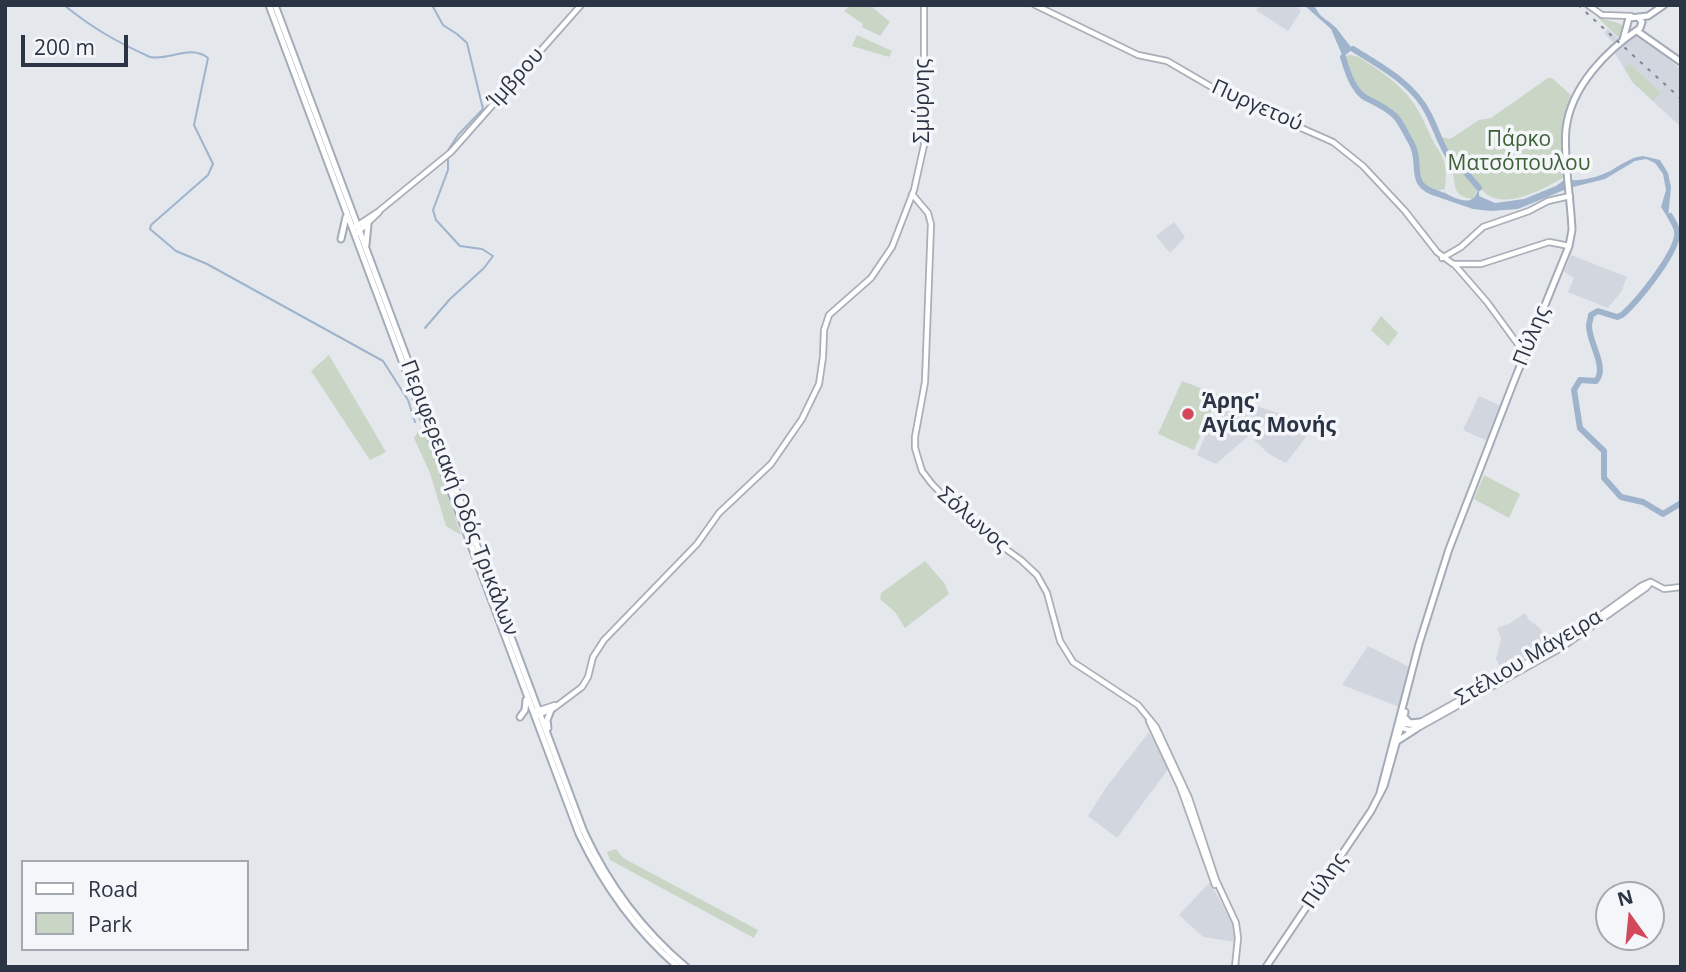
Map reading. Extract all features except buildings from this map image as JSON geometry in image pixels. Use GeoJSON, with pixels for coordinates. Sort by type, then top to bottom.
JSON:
{"type":"FeatureCollection","features":[{"type":"Feature","properties":{"kind":"main road","name":"Περιφερειακή Οδός Τρικάλων"},"geometry":{"type":"LineString","coordinates":[[269,5],[524,690],[548,734],[584,832],[604,870],[639,920],[686,967]]}},
{"type":"Feature","properties":{"kind":"main road","name":"Περιφερειακή Οδός Τρικάλων"},"geometry":{"type":"LineString","coordinates":[[275,5],[579,834],[599,872],[635,923],[678,967]]}},
{"type":"Feature","properties":{"kind":"main road"},"geometry":{"type":"LineString","coordinates":[[1622,41],[1627,20],[1648,16],[1664,5]]}},
{"type":"Feature","properties":{"kind":"main road"},"geometry":{"type":"LineString","coordinates":[[1635,17],[1646,31],[1669,51],[1681,54]]}},
{"type":"Feature","properties":{"kind":"main road"},"geometry":{"type":"LineString","coordinates":[[1636,31],[1642,23]]}},
{"type":"Feature","properties":{"kind":"main road"},"geometry":{"type":"LineString","coordinates":[[1627,26],[1681,62]]}},
{"type":"Feature","properties":{"kind":"main road","name":"Πύλης"},"geometry":{"type":"LineString","coordinates":[[1380,793],[1457,528],[1569,246],[1572,233],[1565,133],[1570,110],[1602,59],[1636,31]]}},
{"type":"Feature","properties":{"kind":"main road"},"geometry":{"type":"LineString","coordinates":[[341,239],[347,214]]}},
{"type":"Feature","properties":{"kind":"main road"},"geometry":{"type":"LineString","coordinates":[[366,248],[368,224]]}},
{"type":"Feature","properties":{"kind":"main road","name":"Πύλης"},"geometry":{"type":"LineString","coordinates":[[1266,967],[1366,820],[1380,793],[1397,743],[1425,631]]}},
{"type":"Feature","properties":{"kind":"main road"},"geometry":{"type":"LineString","coordinates":[[520,718],[526,707],[524,690]]}},
{"type":"Feature","properties":{"kind":"main road"},"geometry":{"type":"LineString","coordinates":[[548,734],[547,720],[554,707]]}},
{"type":"Feature","properties":{"kind":"main road"},"geometry":{"type":"LineString","coordinates":[[1405,713],[1408,722],[1420,722]]}},
{"type":"Feature","properties":{"kind":"main road"},"geometry":{"type":"LineString","coordinates":[[1397,743],[1416,729]]}},
{"type":"Feature","properties":{"kind":"street","name":"Ίμβρου"},"geometry":{"type":"LineString","coordinates":[[379,211],[451,152],[581,5]]}},
{"type":"Feature","properties":{"kind":"street","name":"Σμύρνης"},"geometry":{"type":"LineString","coordinates":[[536,713],[554,707],[585,683],[594,654],[618,625],[697,544],[719,513],[774,460],[805,415],[820,381],[824,330],[829,315],[875,274],[897,235],[912,194],[925,138],[922,45],[924,5]]}},
{"type":"Feature","properties":{"kind":"street","name":"Πυργετού"},"geometry":{"type":"LineString","coordinates":[[1035,5],[1138,55],[1167,61],[1222,93],[1333,142],[1363,166],[1403,209],[1442,258]]}},
{"type":"Feature","properties":{"kind":"street"},"geometry":{"type":"LineString","coordinates":[[1588,5],[1597,13],[1622,20],[1627,26]]}},
{"type":"Feature","properties":{"kind":"street"},"geometry":{"type":"LineString","coordinates":[[1611,16],[1635,17]]}},
{"type":"Feature","properties":{"kind":"street","name":"Σόλωνος"},"geometry":{"type":"LineString","coordinates":[[912,194],[928,213],[932,228],[925,376],[914,442],[922,471],[970,523],[1037,575],[1047,593],[1060,641],[1073,662],[1138,705],[1148,717],[1180,787],[1208,869],[1237,927],[1235,967]]}},
{"type":"Feature","properties":{"kind":"street"},"geometry":{"type":"LineString","coordinates":[[1442,258],[1461,247],[1483,227],[1529,211],[1548,201],[1570,196]]}},
{"type":"Feature","properties":{"kind":"street"},"geometry":{"type":"LineString","coordinates":[[353,233],[379,211]]}},
{"type":"Feature","properties":{"kind":"street"},"geometry":{"type":"LineString","coordinates":[[359,228],[368,224],[379,211]]}},
{"type":"Feature","properties":{"kind":"street"},"geometry":{"type":"LineString","coordinates":[[1453,264],[1480,264],[1549,242],[1569,246]]}},
{"type":"Feature","properties":{"kind":"street"},"geometry":{"type":"LineString","coordinates":[[1442,258],[1453,264],[1487,302],[1525,354]]}},
{"type":"Feature","properties":{"kind":"street"},"geometry":{"type":"LineString","coordinates":[[1651,582],[1664,589],[1681,587]]}},
{"type":"Feature","properties":{"kind":"street","name":"Στέλιου Μάγειρα"},"geometry":{"type":"LineString","coordinates":[[1420,722],[1554,648],[1641,586],[1651,582]]}},
{"type":"Feature","properties":{"kind":"street","name":"Στέλιου Μάγειρα"},"geometry":{"type":"LineString","coordinates":[[1416,729],[1577,638],[1644,590],[1651,582]]}},
{"type":"Feature","properties":{"kind":"street"},"geometry":{"type":"LineString","coordinates":[[1400,725],[1412,726],[1420,722]]}},
{"type":"Feature","properties":{"kind":"street"},"geometry":{"type":"LineString","coordinates":[[1400,725],[1408,730],[1416,729]]}},
{"type":"Feature","properties":{"kind":"shaded area"},"geometry":{"type":"Polygon","coordinates":[[[1261,5],[1295,5],[1301,11],[1288,31],[1256,10],[1261,5]]]}},
{"type":"Feature","properties":{"kind":"shaded area"},"geometry":{"type":"Polygon","coordinates":[[[1608,29],[1623,43],[1638,33],[1681,70],[1681,127],[1632,82],[1615,53],[1618,47],[1604,33],[1608,29]]]}},
{"type":"Feature","properties":{"kind":"shaded area"},"geometry":{"type":"Polygon","coordinates":[[[1174,222],[1185,237],[1170,253],[1156,236],[1174,222]]]}},
{"type":"Feature","properties":{"kind":"shaded area"},"geometry":{"type":"Polygon","coordinates":[[[1571,255],[1627,277],[1621,292],[1608,308],[1568,292],[1574,278],[1564,272],[1571,255]]]}},
{"type":"Feature","properties":{"kind":"shaded area"},"geometry":{"type":"Polygon","coordinates":[[[1223,395],[1280,414],[1247,437],[1216,464],[1197,455],[1223,395]]]}},
{"type":"Feature","properties":{"kind":"shaded area"},"geometry":{"type":"Polygon","coordinates":[[[1479,396],[1501,406],[1488,441],[1463,430],[1479,396]]]}},
{"type":"Feature","properties":{"kind":"shaded area"},"geometry":{"type":"Polygon","coordinates":[[[1285,415],[1313,428],[1286,463],[1269,454],[1253,439],[1285,415]]]}},
{"type":"Feature","properties":{"kind":"shaded area"},"geometry":{"type":"Polygon","coordinates":[[[1525,613],[1529,620],[1540,628],[1548,645],[1502,670],[1496,659],[1501,639],[1497,628],[1509,624],[1525,613]]]}},
{"type":"Feature","properties":{"kind":"shaded area"},"geometry":{"type":"Polygon","coordinates":[[[1368,646],[1411,668],[1400,707],[1342,685],[1368,646]]]}},
{"type":"Feature","properties":{"kind":"shaded area"},"geometry":{"type":"Polygon","coordinates":[[[1149,732],[1169,768],[1117,838],[1088,816],[1105,789],[1149,732]]]}},
{"type":"Feature","properties":{"kind":"shaded area"},"geometry":{"type":"Polygon","coordinates":[[[1210,882],[1234,926],[1236,942],[1203,937],[1179,915],[1210,882]]]}},
{"type":"Feature","properties":{"kind":"green space"},"geometry":{"type":"Polygon","coordinates":[[[850,5],[870,5],[890,22],[880,36],[862,27],[863,24],[844,11],[850,5]]]}},
{"type":"Feature","properties":{"kind":"green space"},"geometry":{"type":"Polygon","coordinates":[[[1597,17],[1621,24],[1624,30],[1619,38],[1597,17]]]}},
{"type":"Feature","properties":{"kind":"green space"},"geometry":{"type":"Polygon","coordinates":[[[857,35],[892,51],[889,57],[852,46],[857,35]]]}},
{"type":"Feature","properties":{"kind":"green space"},"geometry":{"type":"Polygon","coordinates":[[[1348,55],[1370,64],[1410,98],[1444,160],[1445,189],[1434,191],[1427,188],[1419,174],[1416,147],[1402,121],[1360,91],[1344,59],[1348,55]]]}},
{"type":"Feature","properties":{"kind":"green space"},"geometry":{"type":"Polygon","coordinates":[[[1630,64],[1661,93],[1653,101],[1633,82],[1625,68],[1630,64]]]}},
{"type":"Feature","properties":{"kind":"green space","name":"Πάρκο Ματσόπουλου"},"geometry":{"type":"Polygon","coordinates":[[[1548,78],[1552,78],[1572,96],[1563,126],[1564,177],[1524,196],[1512,199],[1491,197],[1477,184],[1460,160],[1456,163],[1438,136],[1450,139],[1479,120],[1491,118],[1548,78]]]}},
{"type":"Feature","properties":{"kind":"green space"},"geometry":{"type":"Polygon","coordinates":[[[1454,162],[1457,168],[1465,171],[1478,189],[1473,199],[1457,192],[1452,165],[1454,162]]]}},
{"type":"Feature","properties":{"kind":"green space"},"geometry":{"type":"Polygon","coordinates":[[[1381,316],[1398,333],[1388,346],[1371,330],[1381,316]]]}},
{"type":"Feature","properties":{"kind":"green space"},"geometry":{"type":"Polygon","coordinates":[[[329,355],[386,452],[370,460],[311,371],[329,355]]]}},
{"type":"Feature","properties":{"kind":"green space","name":"Άρης' Αγίας Μονής"},"geometry":{"type":"Polygon","coordinates":[[[1182,381],[1219,395],[1194,450],[1158,434],[1182,381]]]}},
{"type":"Feature","properties":{"kind":"green space"},"geometry":{"type":"Polygon","coordinates":[[[422,426],[461,535],[446,526],[430,473],[414,438],[422,426]]]}},
{"type":"Feature","properties":{"kind":"green space"},"geometry":{"type":"Polygon","coordinates":[[[1484,475],[1520,494],[1509,518],[1474,499],[1484,475]]]}},
{"type":"Feature","properties":{"kind":"green space"},"geometry":{"type":"Polygon","coordinates":[[[925,561],[945,584],[949,594],[905,628],[895,612],[880,599],[881,593],[925,561]]]}},
{"type":"Feature","properties":{"kind":"green space"},"geometry":{"type":"Polygon","coordinates":[[[616,849],[623,858],[758,930],[754,938],[610,860],[607,852],[616,849]]]}},
{"type":"Feature","properties":{"kind":"water"},"geometry":{"type":"Polygon","coordinates":[[[1304,5],[1314,5],[1353,49],[1343,57],[1331,29],[1304,5]]]}},
{"type":"Feature","properties":{"kind":"water"},"geometry":{"type":"Polygon","coordinates":[[[1643,156],[1660,160],[1668,173],[1671,187],[1668,218],[1661,207],[1666,190],[1663,174],[1655,163],[1646,159],[1635,161],[1605,179],[1569,188],[1518,209],[1473,209],[1438,197],[1443,192],[1469,200],[1479,188],[1479,196],[1495,203],[1524,199],[1564,180],[1597,176],[1643,156]]]}},
{"type":"Feature","properties":{"kind":"waterway"},"geometry":{"type":"LineString","coordinates":[[64,5],[105,34],[150,57],[194,52],[208,58],[194,125],[213,164],[208,175],[151,225],[150,229],[176,251],[207,264],[383,361],[408,400],[415,422]]}},
{"type":"Feature","properties":{"kind":"waterway"},"geometry":{"type":"LineString","coordinates":[[432,5],[443,25],[467,43],[483,109],[458,135],[447,152]]}},
{"type":"Feature","properties":{"kind":"waterway"},"geometry":{"type":"LineString","coordinates":[[1353,49],[1395,76],[1414,93],[1422,102],[1450,159],[1453,160]]}},
{"type":"Feature","properties":{"kind":"waterway"},"geometry":{"type":"LineString","coordinates":[[1343,57],[1351,80],[1361,95],[1387,110],[1399,121],[1415,150],[1417,173],[1422,185],[1439,194]]}},
{"type":"Feature","properties":{"kind":"waterway"},"geometry":{"type":"LineString","coordinates":[[425,328],[493,256],[482,249],[460,246],[436,220],[433,210],[448,170],[448,158]]}},
{"type":"Feature","properties":{"kind":"waterway"},"geometry":{"type":"LineString","coordinates":[[1457,162],[1479,188]]}},
{"type":"Feature","properties":{"kind":"waterway"},"geometry":{"type":"LineString","coordinates":[[1670,216],[1677,231],[1676,240],[1647,288],[1622,315],[1617,317],[1598,311],[1591,315],[1590,333],[1599,362],[1599,376],[1596,381],[1580,380],[1574,390],[1580,428],[1604,451],[1604,478],[1621,497],[1643,502],[1663,514],[1681,503]]}},
{"type":"Feature","properties":{"kind":"railway"},"geometry":{"type":"LineString","coordinates":[[1578,5],[1681,99]]}},
{"type":"Feature","properties":{"kind":"place","name":"Άρης' Αγίας Μονής"},"geometry":{"type":"Point","coordinates":[1188,414]}}]}
